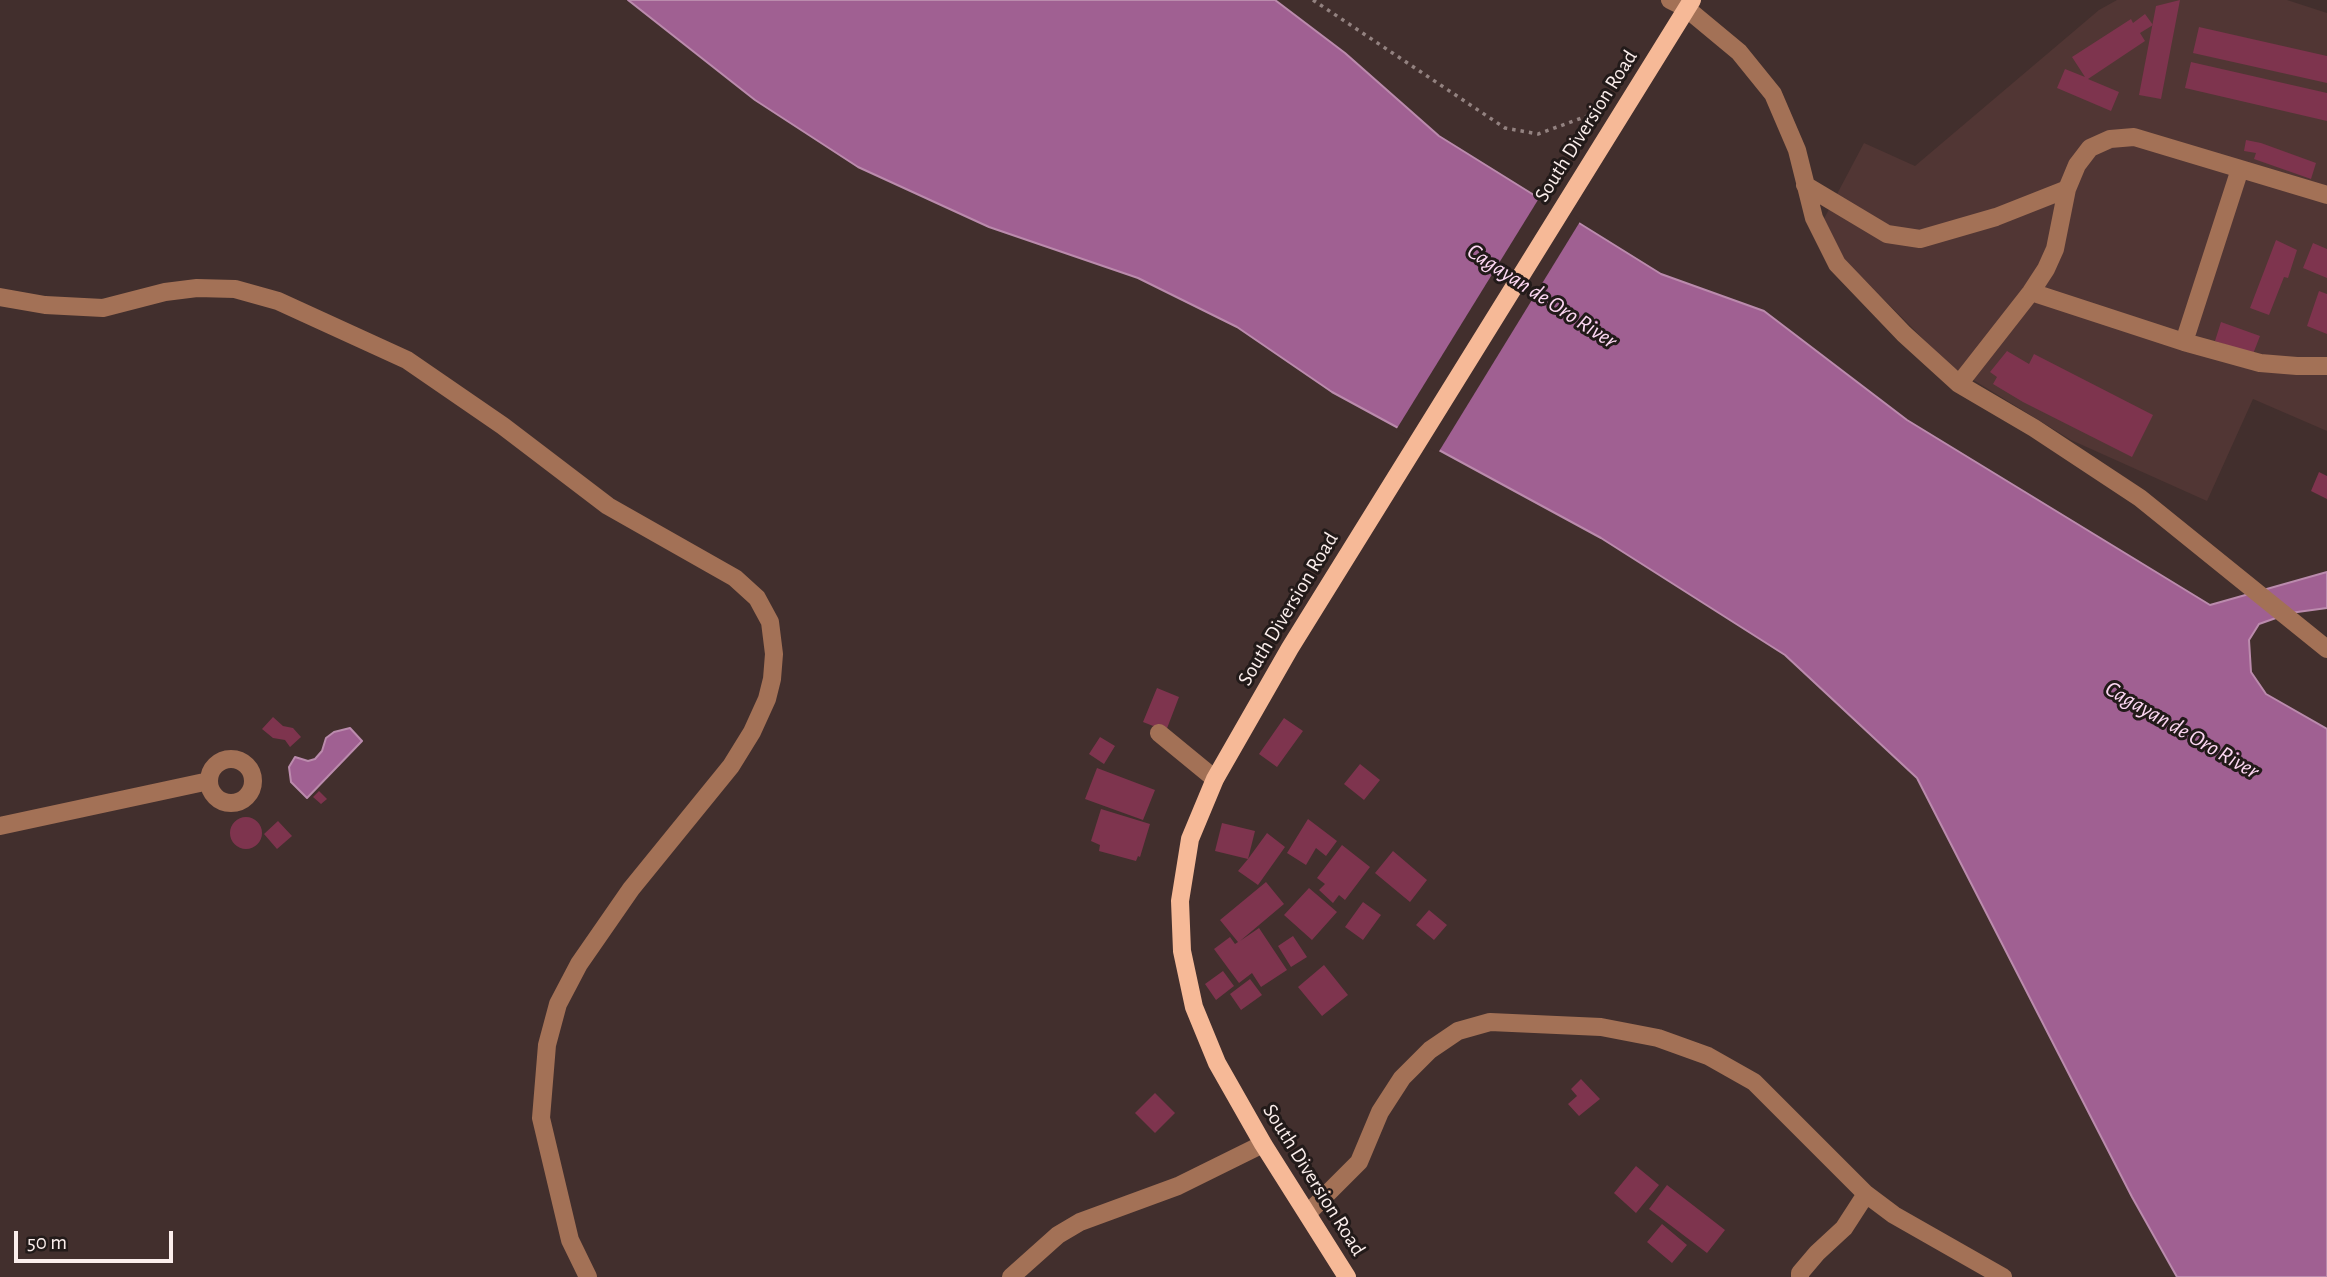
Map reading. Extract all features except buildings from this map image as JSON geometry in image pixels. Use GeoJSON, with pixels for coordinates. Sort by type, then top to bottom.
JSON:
{"type":"FeatureCollection","features":[{"type":"Feature","properties":{"kind":"main road","name":"South Diversion Road"},"geometry":{"type":"LineString","coordinates":[[1347,1277],[1263,1144],[1212,1052],[1194,1007],[1182,951],[1180,901],[1190,839],[1215,779],[1290,648],[1689,4]]}},
{"type":"Feature","properties":{"kind":"street"},"geometry":{"type":"LineString","coordinates":[[1670,0],[1689,4],[1739,52],[1773,94],[1797,150],[1814,218],[1837,264],[1904,334],[1959,384],[2034,428],[2140,498],[2327,649]]}},
{"type":"Feature","properties":{"kind":"street"},"geometry":{"type":"LineString","coordinates":[[1959,384],[2031,292],[2055,249],[2067,189],[2077,165],[2090,148],[2110,139],[2134,137],[2327,195]]}},
{"type":"Feature","properties":{"kind":"street"},"geometry":{"type":"LineString","coordinates":[[2184,342],[2240,169]]}},
{"type":"Feature","properties":{"kind":"street"},"geometry":{"type":"LineString","coordinates":[[1805,185],[1887,234],[1920,239],[1996,217],[2067,189]]}},
{"type":"Feature","properties":{"kind":"street"},"geometry":{"type":"LineString","coordinates":[[0,297],[45,305],[103,308],[165,292],[197,288],[234,289],[278,301],[407,360],[503,426],[608,506],[735,578],[757,598],[770,622],[774,654],[767,699],[752,732],[731,766],[631,889],[579,964],[558,1004],[547,1045],[541,1118],[570,1240],[588,1277]]}},
{"type":"Feature","properties":{"kind":"street"},"geometry":{"type":"LineString","coordinates":[[2031,292],[2184,342],[2260,363],[2327,366]]}},
{"type":"Feature","properties":{"kind":"street"},"geometry":{"type":"LineString","coordinates":[[1159,733],[1215,779]]}},
{"type":"Feature","properties":{"kind":"street"},"geometry":{"type":"LineString","coordinates":[[0,825],[209,781]]}},
{"type":"Feature","properties":{"kind":"street"},"geometry":{"type":"LineString","coordinates":[[1308,1213],[1359,1162],[1380,1112],[1402,1079],[1430,1049],[1458,1031],[1490,1022],[1601,1027],[1658,1038],[1708,1056],[1754,1082],[1866,1194],[1894,1215],[2003,1277]]}},
{"type":"Feature","properties":{"kind":"street"},"geometry":{"type":"LineString","coordinates":[[1011,1277],[1058,1235],[1080,1222],[1178,1186],[1263,1144]]}},
{"type":"Feature","properties":{"kind":"street"},"geometry":{"type":"LineString","coordinates":[[1800,1277],[1800,1273],[1817,1253],[1844,1228],[1866,1194]]}},
{"type":"Feature","properties":{"kind":"path"},"geometry":{"type":"LineString","coordinates":[[1313,0],[1505,128],[1538,134],[1572,120]]}},
{"type":"Feature","properties":{"kind":"shaded area"},"geometry":{"type":"Polygon","coordinates":[[[2117,0],[2287,0],[2327,13],[2327,431],[2253,399],[2207,501],[2071,440],[1949,365],[1817,232],[1864,143],[1915,166],[2099,10],[2117,0]]]}},
{"type":"Feature","properties":{"kind":"water","name":"Cagayan de Oro River"},"geometry":{"type":"Polygon","coordinates":[[[628,0],[1275,0],[1345,53],[1439,136],[1661,274],[1764,311],[1907,420],[2210,605],[2327,572],[2327,608],[2290,613],[2259,624],[2249,640],[2251,672],[2266,694],[2327,729],[2327,1277],[2177,1277],[2132,1197],[1917,778],[1785,655],[1601,538],[1332,392],[1237,327],[1138,278],[989,227],[858,167],[755,100],[628,0]]]}},
{"type":"Feature","properties":{"kind":"water"},"geometry":{"type":"Polygon","coordinates":[[[350,728],[362,741],[307,798],[291,782],[289,767],[295,757],[308,761],[315,759],[322,751],[326,738],[334,732],[350,728]]]}},
{"type":"Feature","properties":{"kind":"pier"},"geometry":{"type":"Polygon","coordinates":[[[1541,195],[1581,220],[1438,453],[1396,430],[1541,195]]]}}]}
